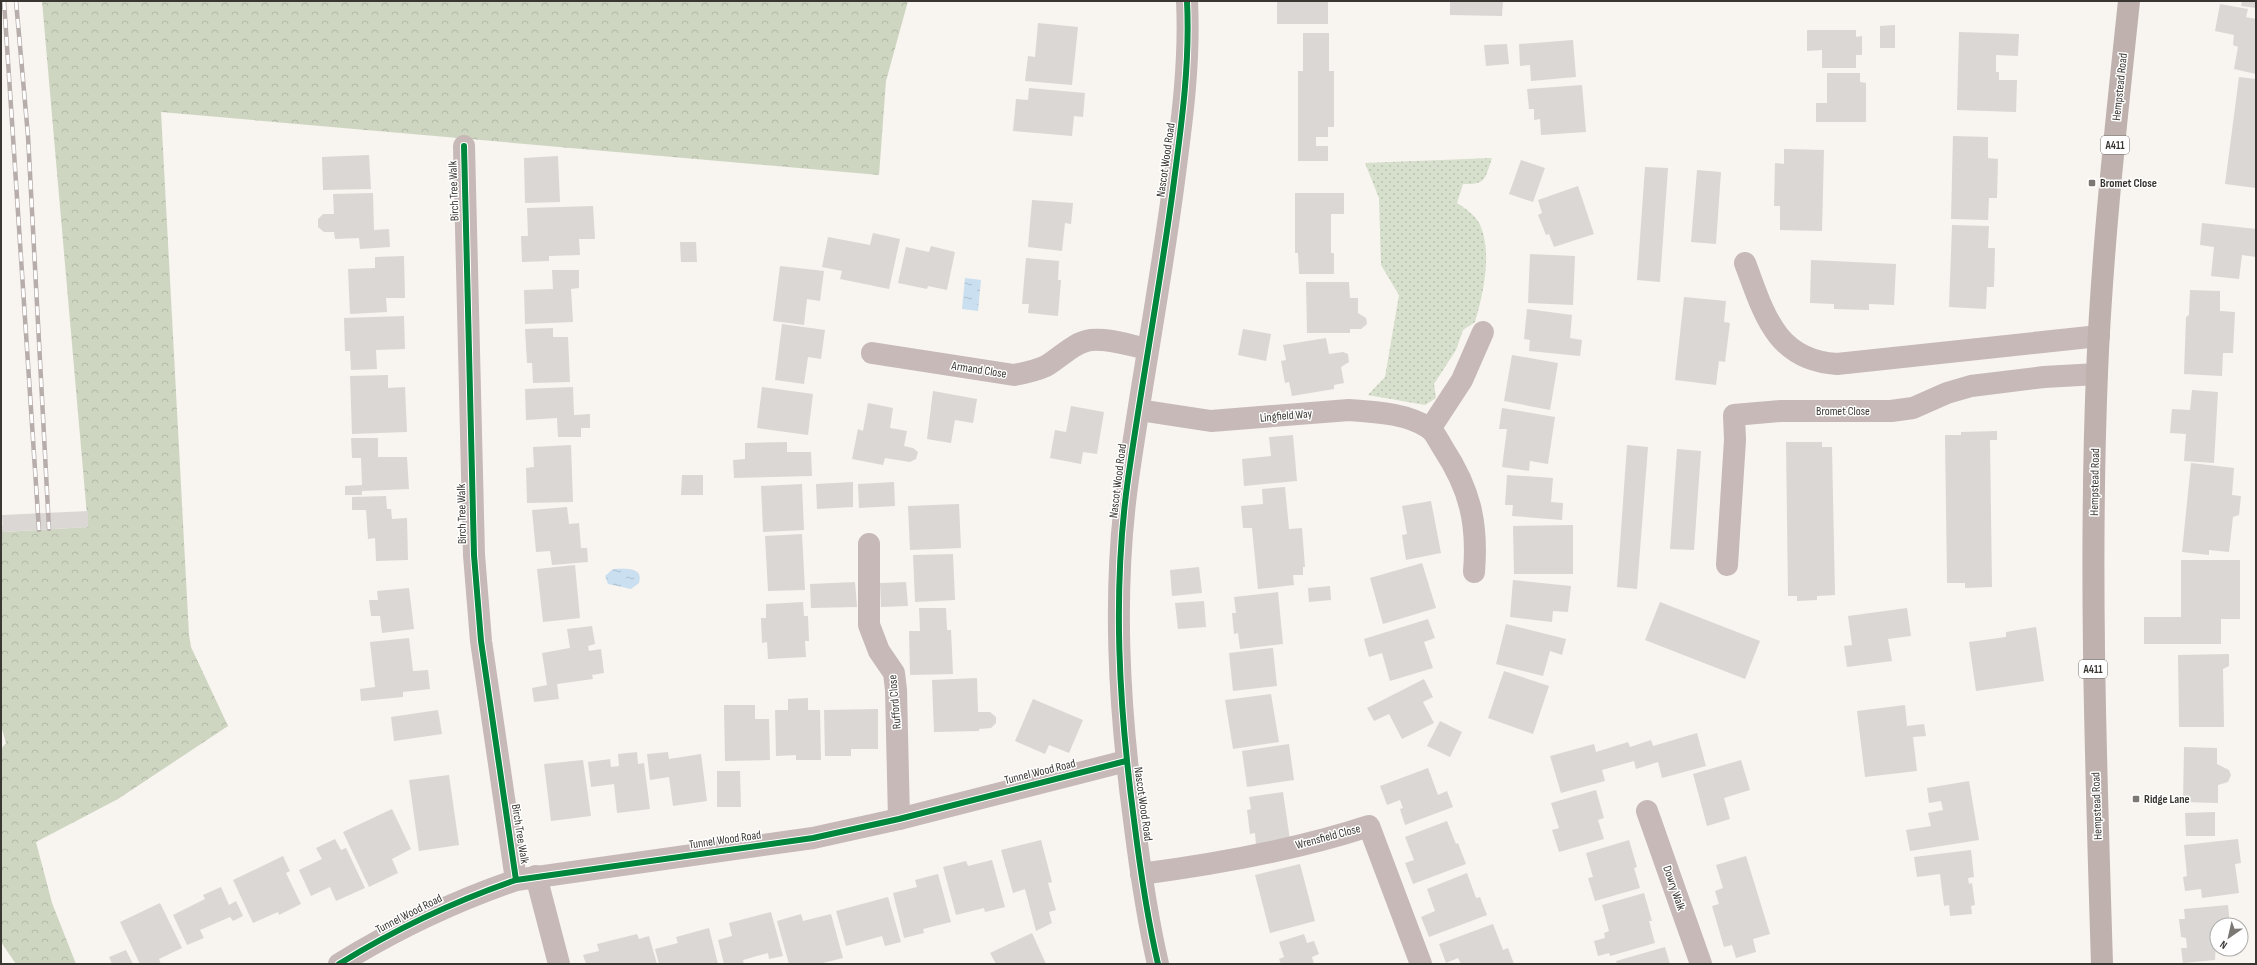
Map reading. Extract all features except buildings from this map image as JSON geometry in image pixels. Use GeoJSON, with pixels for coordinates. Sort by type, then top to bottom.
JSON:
{"type":"FeatureCollection","features":[{"type":"Feature","properties":{"kind":"main road","name":"Hempstead Road"},"geometry":{"type":"LineString","coordinates":[[2102,964],[2092,649],[2097,374],[2099,336],[2129,1]]}},
{"type":"Feature","properties":{"kind":"street","name":"Nascot Wood Road"},"geometry":{"type":"LineString","coordinates":[[1158,964],[1141,874],[1126,761],[1121,698],[1119,613],[1128,481],[1166,244],[1186,92],[1188,30],[1187,1]]}},
{"type":"Feature","properties":{"kind":"street","name":"Birch Tree Walk"},"geometry":{"type":"LineString","coordinates":[[464,146],[474,555],[481,641],[526,878],[559,964]]}},
{"type":"Feature","properties":{"kind":"street"},"geometry":{"type":"LineString","coordinates":[[1745,263],[1761,306],[1782,340],[1806,359],[1822,363],[1837,364],[2099,336]]}},
{"type":"Feature","properties":{"kind":"street"},"geometry":{"type":"LineString","coordinates":[[1474,572],[1476,550],[1468,500],[1463,481],[1430,429],[1462,380],[1483,332]]}},
{"type":"Feature","properties":{"kind":"street","name":"Armand Close"},"geometry":{"type":"LineString","coordinates":[[872,354],[1014,375],[1039,369],[1080,344],[1090,340],[1103,341],[1148,350]]}},
{"type":"Feature","properties":{"kind":"street","name":"Bromet Close"},"geometry":{"type":"LineString","coordinates":[[1727,565],[1735,440],[1734,415],[1781,411],[1892,411],[1913,408],[1947,393],[1971,386],[2044,377],[2097,374]]}},
{"type":"Feature","properties":{"kind":"street","name":"Lingfield Way"},"geometry":{"type":"LineString","coordinates":[[1139,410],[1211,421],[1349,410],[1399,416],[1430,429]]}},
{"type":"Feature","properties":{"kind":"street","name":"Rufford Close"},"geometry":{"type":"LineString","coordinates":[[869,544],[869,625],[879,651],[894,673],[896,690],[899,819]]}},
{"type":"Feature","properties":{"kind":"street","name":"Tunnel Wood Road"},"geometry":{"type":"LineString","coordinates":[[338,964],[439,911],[475,894],[526,878],[813,838],[899,819],[1126,761]]}},
{"type":"Feature","properties":{"kind":"street","name":"Dowry Walk"},"geometry":{"type":"LineString","coordinates":[[1647,811],[1701,964]]}},
{"type":"Feature","properties":{"kind":"street","name":"Wrensfield Close"},"geometry":{"type":"LineString","coordinates":[[1141,874],[1221,862],[1336,837],[1369,826],[1421,964]]}},
{"type":"Feature","properties":{"kind":"green space"},"geometry":{"type":"Polygon","coordinates":[[[42,1],[908,1],[886,81],[879,175],[161,112],[189,635],[191,647],[228,726],[118,799],[36,842],[52,903],[76,964],[16,964],[1,942],[1,749],[6,743],[1,726],[1,515],[3,532],[88,527],[42,1]]]}},
{"type":"Feature","properties":{"kind":"green space"},"geometry":{"type":"Polygon","coordinates":[[[1492,158],[1484,179],[1476,183],[1463,184],[1457,203],[1474,216],[1481,227],[1486,250],[1485,275],[1481,300],[1475,322],[1463,330],[1456,350],[1434,384],[1436,398],[1425,405],[1368,395],[1385,377],[1399,295],[1381,265],[1379,198],[1365,163],[1492,158]]]}},
{"type":"Feature","properties":{"kind":"water"},"geometry":{"type":"Polygon","coordinates":[[[965,278],[981,280],[978,311],[962,309],[965,278]]]}},
{"type":"Feature","properties":{"kind":"water"},"geometry":{"type":"Polygon","coordinates":[[[613,569],[627,569],[636,571],[640,578],[639,583],[631,589],[608,584],[605,576],[613,569]]]}},
{"type":"Feature","properties":{"kind":"railway"},"geometry":{"type":"LineString","coordinates":[[4,1],[39,530]]}},
{"type":"Feature","properties":{"kind":"railway"},"geometry":{"type":"LineString","coordinates":[[16,1],[28,136],[49,529]]}},
{"type":"Feature","properties":{"kind":"cycle path"},"geometry":{"type":"LineString","coordinates":[[1158,964],[1141,874],[1124,735],[1119,650],[1120,564],[1128,479],[1169,218],[1180,136],[1185,91],[1188,24],[1187,1]]}},
{"type":"Feature","properties":{"kind":"cycle path"},"geometry":{"type":"LineString","coordinates":[[464,146],[474,555],[481,641],[516,880]]}},
{"type":"Feature","properties":{"kind":"cycle path"},"geometry":{"type":"LineString","coordinates":[[339,964],[381,939],[425,917],[470,897],[516,880],[813,838],[899,819],[1126,761]]}},
{"type":"Feature","properties":{"kind":"place","name":"Bromet Close"},"geometry":{"type":"Point","coordinates":[2092,183]}},
{"type":"Feature","properties":{"kind":"place","name":"Ridge Lane"},"geometry":{"type":"Point","coordinates":[2136,799]}}]}
